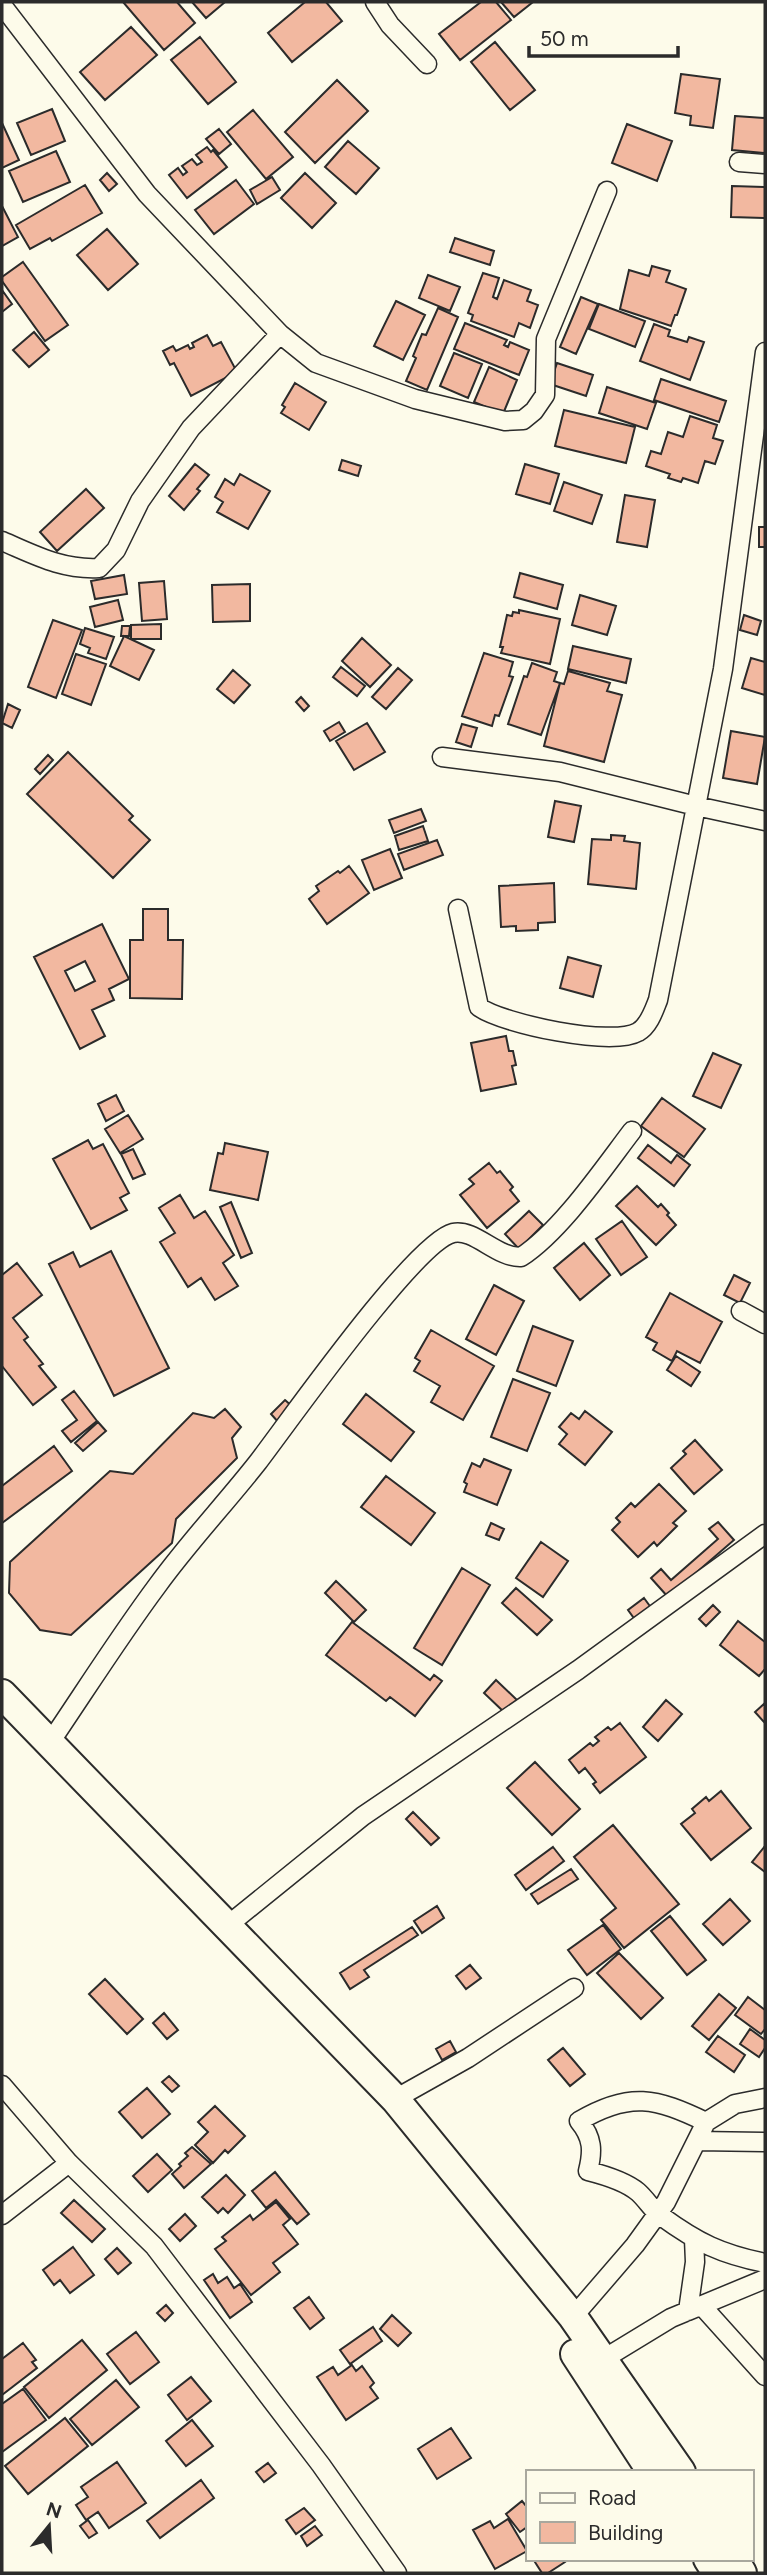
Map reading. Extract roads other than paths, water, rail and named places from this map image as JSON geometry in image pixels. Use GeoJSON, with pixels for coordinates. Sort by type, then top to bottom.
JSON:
{"type":"FeatureCollection","features":[{"type":"Feature","properties":{"kind":"main road"},"geometry":{"type":"LineString","coordinates":[[2,1694],[395,2099],[573,2317],[680,2470]]}},
{"type":"Feature","properties":{"kind":"main road"},"geometry":{"type":"LineString","coordinates":[[2,1719],[381,2111],[558,2328],[651,2470]]}},
{"type":"Feature","properties":{"kind":"street"},"geometry":{"type":"LineString","coordinates":[[375,2],[390,25],[427,64]]}},
{"type":"Feature","properties":{"kind":"street"},"geometry":{"type":"LineString","coordinates":[[2,5],[147,194],[279,334],[316,363],[403,394],[505,421],[523,420],[534,411],[545,395],[546,339],[607,191]]}},
{"type":"Feature","properties":{"kind":"street"},"geometry":{"type":"LineString","coordinates":[[738,162],[765,164]]}},
{"type":"Feature","properties":{"kind":"street"},"geometry":{"type":"LineString","coordinates":[[2,541],[58,565],[83,569],[99,568],[116,550],[140,501],[191,428],[279,334]]}},
{"type":"Feature","properties":{"kind":"street"},"geometry":{"type":"LineString","coordinates":[[458,909],[479,1007],[489,1014],[514,1023],[576,1034],[617,1037],[639,1032],[651,1017],[658,1000],[723,669],[765,352]]}},
{"type":"Feature","properties":{"kind":"street"},"geometry":{"type":"LineString","coordinates":[[442,757],[559,772],[765,821]]}},
{"type":"Feature","properties":{"kind":"street"},"geometry":{"type":"LineString","coordinates":[[49,1744],[158,1585],[407,1272],[442,1238],[454,1233],[466,1233],[503,1254],[521,1257],[532,1250],[578,1200],[632,1131]]}},
{"type":"Feature","properties":{"kind":"street"},"geometry":{"type":"LineString","coordinates":[[741,1311],[765,1324]]}},
{"type":"Feature","properties":{"kind":"street"},"geometry":{"type":"LineString","coordinates":[[227,1926],[363,1816],[589,1662],[765,1534]]}},
{"type":"Feature","properties":{"kind":"street"},"geometry":{"type":"LineString","coordinates":[[395,2099],[468,2058],[574,1988]]}},
{"type":"Feature","properties":{"kind":"street"},"geometry":{"type":"LineString","coordinates":[[2,2085],[69,2163],[154,2246],[321,2465],[397,2573]]}},
{"type":"Feature","properties":{"kind":"street"},"geometry":{"type":"LineString","coordinates":[[573,2317],[635,2245],[657,2214],[706,2122],[735,2104],[765,2098]]}},
{"type":"Feature","properties":{"kind":"street"},"geometry":{"type":"LineString","coordinates":[[706,2122],[674,2107],[641,2100],[612,2104],[579,2121],[589,2133],[592,2147],[588,2171],[637,2191],[657,2214],[694,2239],[730,2256],[765,2263]]}},
{"type":"Feature","properties":{"kind":"street"},"geometry":{"type":"LineString","coordinates":[[697,2141],[765,2142]]}},
{"type":"Feature","properties":{"kind":"street"},"geometry":{"type":"LineString","coordinates":[[2,2215],[69,2163]]}},
{"type":"Feature","properties":{"kind":"street"},"geometry":{"type":"LineString","coordinates":[[694,2239],[695,2308],[765,2376]]}},
{"type":"Feature","properties":{"kind":"street"},"geometry":{"type":"LineString","coordinates":[[602,2360],[636,2338],[695,2308],[765,2278]]}}]}
